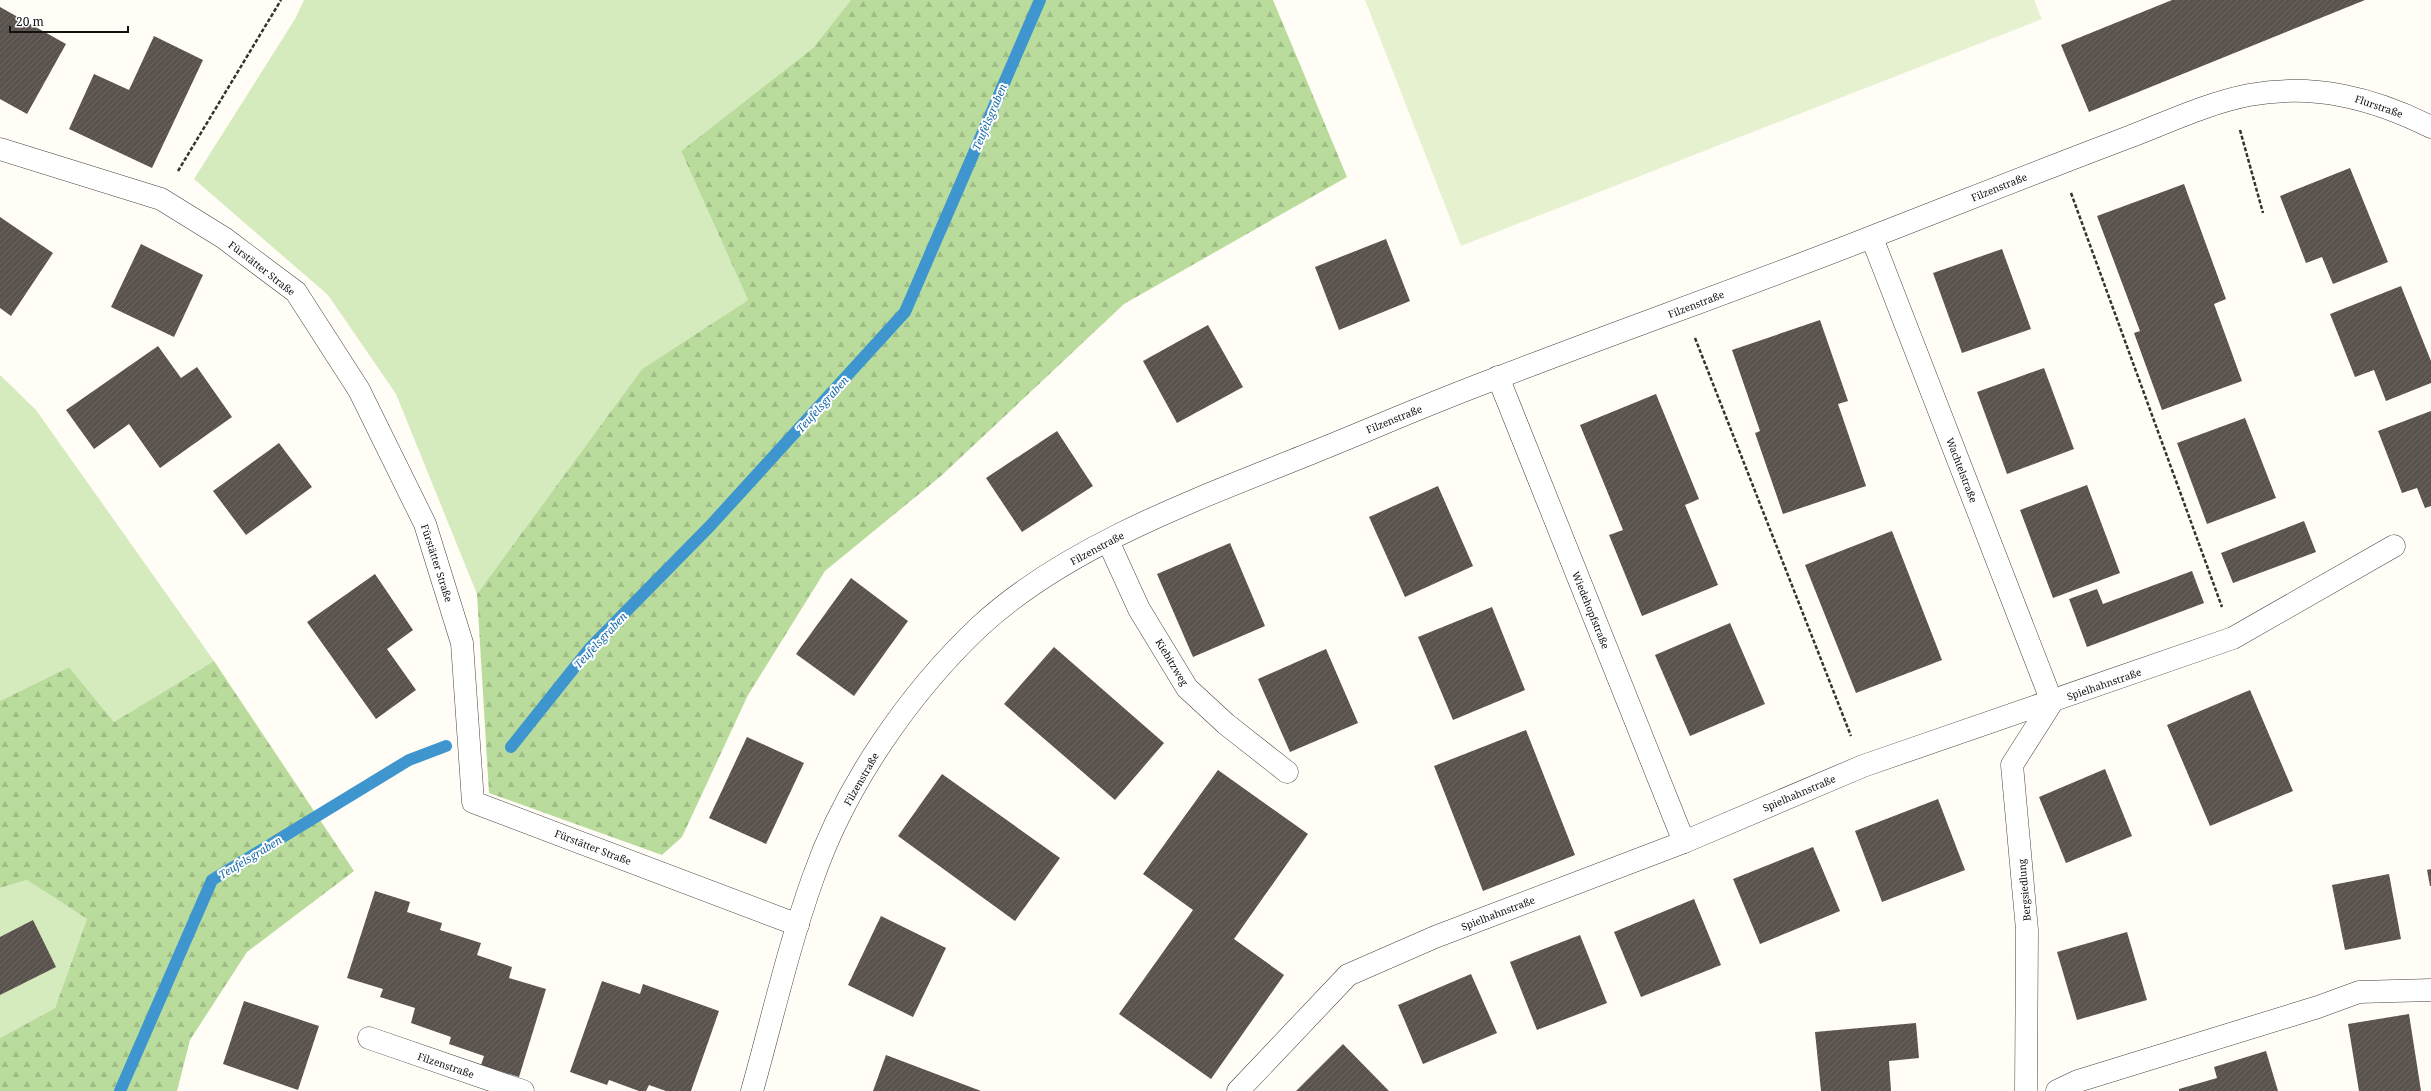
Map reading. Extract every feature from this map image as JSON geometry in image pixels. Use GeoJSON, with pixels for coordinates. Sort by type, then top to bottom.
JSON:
{"type":"FeatureCollection","features":[{"type":"Feature","properties":{"kind":"street","name":"Filzenstraße"},"geometry":{"type":"LineString","coordinates":[[752,1091],[798,925],[814,875],[843,810],[891,728],[940,666],[985,622],[1042,578],[1108,541],[1163,513],[1498,377],[1872,238],[2060,163],[2232,98],[2292,90],[2325,91]]}},
{"type":"Feature","properties":{"kind":"street","name":"Flurstraße"},"geometry":{"type":"LineString","coordinates":[[2325,91],[2358,97],[2401,112],[2431,127]]}},
{"type":"Feature","properties":{"kind":"street","name":"Fürstätter Straße"},"geometry":{"type":"LineString","coordinates":[[0,149],[161,199],[224,238],[296,292],[359,390],[425,524],[462,643],[473,802],[798,925]]}},
{"type":"Feature","properties":{"kind":"street","name":"Wachtelstraße"},"geometry":{"type":"LineString","coordinates":[[1872,238],[2052,702]]}},
{"type":"Feature","properties":{"kind":"street","name":"Wiedehopfstraße"},"geometry":{"type":"LineString","coordinates":[[1498,377],[1684,842]]}},
{"type":"Feature","properties":{"kind":"street","name":"Kiebitzweg"},"geometry":{"type":"LineString","coordinates":[[1108,541],[1140,609],[1187,688],[1226,724],[1287,772]]}},
{"type":"Feature","properties":{"kind":"street","name":"Spielhahnstraße"},"geometry":{"type":"LineString","coordinates":[[1238,1091],[1348,975],[1435,937],[1684,842],[1863,766],[2052,702],[2233,638],[2394,546]]}},
{"type":"Feature","properties":{"kind":"street","name":"Bergsiedlung"},"geometry":{"type":"LineString","coordinates":[[2026,1091],[2027,930],[2012,765],[2052,702]]}},
{"type":"Feature","properties":{"kind":"street"},"geometry":{"type":"LineString","coordinates":[[2057,1091],[2078,1081],[2359,992],[2431,990]]}},
{"type":"Feature","properties":{"kind":"street","name":"Filzenstraße"},"geometry":{"type":"LineString","coordinates":[[369,1038],[523,1091]]}},
{"type":"Feature","properties":{"kind":"path"},"geometry":{"type":"LineString","coordinates":[[161,199],[281,0]]}},
{"type":"Feature","properties":{"kind":"path"},"geometry":{"type":"LineString","coordinates":[[2232,98],[2263,213]]}},
{"type":"Feature","properties":{"kind":"path"},"geometry":{"type":"LineString","coordinates":[[2060,163],[2233,638]]}},
{"type":"Feature","properties":{"kind":"path"},"geometry":{"type":"LineString","coordinates":[[1683,309],[1863,766]]}},
{"type":"Feature","properties":{"kind":"green space"},"geometry":{"type":"Polygon","coordinates":[[[304,0],[851,0],[813,48],[681,151],[748,300],[642,369],[477,594],[396,394],[328,295],[194,179],[295,19],[304,0]]]}},
{"type":"Feature","properties":{"kind":"green space"},"geometry":{"type":"Polygon","coordinates":[[[851,0],[1273,0],[1347,177],[1124,304],[941,476],[825,571],[748,695],[682,837],[662,855],[489,793],[477,594],[642,369],[748,300],[681,151],[813,48],[851,0]]]}},
{"type":"Feature","properties":{"kind":"green space"},"geometry":{"type":"Polygon","coordinates":[[[1365,0],[2034,0],[2042,19],[1461,246],[1365,0]]]}},
{"type":"Feature","properties":{"kind":"green space"},"geometry":{"type":"Polygon","coordinates":[[[0,375],[36,410],[214,661],[114,722],[69,667],[0,701],[0,375]]]}},
{"type":"Feature","properties":{"kind":"green space"},"geometry":{"type":"Polygon","coordinates":[[[214,661],[354,871],[247,952],[190,1040],[177,1091],[0,1091],[0,1038],[55,1008],[87,919],[27,880],[0,888],[0,701],[69,667],[114,722],[214,661]]]}},
{"type":"Feature","properties":{"kind":"green space"},"geometry":{"type":"Polygon","coordinates":[[[27,880],[87,919],[55,1008],[0,1038],[0,888],[27,880]]]}},
{"type":"Feature","properties":{"kind":"building"},"geometry":{"type":"Polygon","coordinates":[[[2172,0],[2365,0],[2089,112],[2061,45],[2172,0]]]}},
{"type":"Feature","properties":{"kind":"building"},"geometry":{"type":"Polygon","coordinates":[[[0,7],[66,44],[27,114],[0,99],[0,7]]]}},
{"type":"Feature","properties":{"kind":"building"},"geometry":{"type":"Polygon","coordinates":[[[154,36],[203,60],[152,168],[69,129],[94,74],[129,90],[154,36]]]}},
{"type":"Feature","properties":{"kind":"building"},"geometry":{"type":"Polygon","coordinates":[[[2350,168],[2388,262],[2333,284],[2322,257],[2306,263],[2280,196],[2350,168]]]}},
{"type":"Feature","properties":{"kind":"building"},"geometry":{"type":"Polygon","coordinates":[[[2184,184],[2226,299],[2214,304],[2242,381],[2162,410],[2134,333],[2140,331],[2097,216],[2184,184]]]}},
{"type":"Feature","properties":{"kind":"building"},"geometry":{"type":"Polygon","coordinates":[[[0,217],[53,253],[11,316],[0,308],[0,217]]]}},
{"type":"Feature","properties":{"kind":"building"},"geometry":{"type":"Polygon","coordinates":[[[1386,239],[1410,301],[1339,330],[1315,267],[1386,239]]]}},
{"type":"Feature","properties":{"kind":"building"},"geometry":{"type":"Polygon","coordinates":[[[141,244],[203,275],[174,337],[111,307],[141,244]]]}},
{"type":"Feature","properties":{"kind":"building"},"geometry":{"type":"Polygon","coordinates":[[[2002,249],[2031,329],[1962,353],[1933,273],[2002,249]]]}},
{"type":"Feature","properties":{"kind":"building"},"geometry":{"type":"Polygon","coordinates":[[[2401,286],[2431,361],[2431,383],[2386,401],[2374,370],[2355,377],[2330,314],[2401,286]]]}},
{"type":"Feature","properties":{"kind":"building"},"geometry":{"type":"Polygon","coordinates":[[[1820,320],[1848,401],[1838,404],[1866,486],[1783,514],[1755,433],[1760,431],[1732,350],[1820,320]]]}},
{"type":"Feature","properties":{"kind":"building"},"geometry":{"type":"Polygon","coordinates":[[[1208,325],[1243,387],[1177,423],[1143,361],[1208,325]]]}},
{"type":"Feature","properties":{"kind":"building"},"geometry":{"type":"Polygon","coordinates":[[[158,346],[181,378],[197,367],[232,417],[160,468],[129,424],[94,449],[66,410],[158,346]]]}},
{"type":"Feature","properties":{"kind":"building"},"geometry":{"type":"Polygon","coordinates":[[[2044,368],[2074,449],[2007,474],[1977,392],[2044,368]]]}},
{"type":"Feature","properties":{"kind":"building"},"geometry":{"type":"Polygon","coordinates":[[[1656,394],[1699,499],[1685,505],[1718,585],[1642,616],[1609,535],[1623,530],[1580,425],[1656,394]]]}},
{"type":"Feature","properties":{"kind":"building"},"geometry":{"type":"Polygon","coordinates":[[[2431,411],[2431,506],[2425,508],[2417,488],[2402,493],[2378,431],[2431,411]]]}},
{"type":"Feature","properties":{"kind":"building"},"geometry":{"type":"Polygon","coordinates":[[[2245,418],[2276,498],[2207,524],[2177,443],[2245,418]]]}},
{"type":"Feature","properties":{"kind":"building"},"geometry":{"type":"Polygon","coordinates":[[[1057,431],[1093,486],[1022,532],[986,478],[1057,431]]]}},
{"type":"Feature","properties":{"kind":"building"},"geometry":{"type":"Polygon","coordinates":[[[279,443],[312,487],[246,535],[213,491],[279,443]]]}},
{"type":"Feature","properties":{"kind":"building"},"geometry":{"type":"Polygon","coordinates":[[[2087,485],[2120,573],[2053,598],[2020,510],[2087,485]]]}},
{"type":"Feature","properties":{"kind":"building"},"geometry":{"type":"Polygon","coordinates":[[[1438,486],[1473,566],[1405,597],[1369,517],[1438,486]]]}},
{"type":"Feature","properties":{"kind":"building"},"geometry":{"type":"Polygon","coordinates":[[[2304,521],[2316,552],[2233,583],[2221,553],[2304,521]]]}},
{"type":"Feature","properties":{"kind":"building"},"geometry":{"type":"Polygon","coordinates":[[[1892,531],[1942,660],[1856,693],[1805,565],[1892,531]]]}},
{"type":"Feature","properties":{"kind":"building"},"geometry":{"type":"Polygon","coordinates":[[[1230,543],[1265,626],[1193,657],[1157,574],[1230,543]]]}},
{"type":"Feature","properties":{"kind":"building"},"geometry":{"type":"Polygon","coordinates":[[[2192,571],[2204,603],[2087,647],[2069,599],[2097,589],[2103,604],[2192,571]]]}},
{"type":"Feature","properties":{"kind":"building"},"geometry":{"type":"Polygon","coordinates":[[[375,574],[413,630],[387,649],[416,690],[376,719],[307,622],[375,574]]]}},
{"type":"Feature","properties":{"kind":"building"},"geometry":{"type":"Polygon","coordinates":[[[851,578],[908,621],[854,696],[796,654],[851,578]]]}},
{"type":"Feature","properties":{"kind":"building"},"geometry":{"type":"Polygon","coordinates":[[[1492,607],[1525,690],[1453,720],[1418,637],[1492,607]]]}},
{"type":"Feature","properties":{"kind":"building"},"geometry":{"type":"Polygon","coordinates":[[[1730,623],[1765,704],[1690,736],[1655,655],[1730,623]]]}},
{"type":"Feature","properties":{"kind":"building"},"geometry":{"type":"Polygon","coordinates":[[[1054,647],[1164,743],[1115,800],[1004,704],[1054,647]]]}},
{"type":"Feature","properties":{"kind":"building"},"geometry":{"type":"Polygon","coordinates":[[[1326,649],[1358,723],[1290,752],[1258,679],[1326,649]]]}},
{"type":"Feature","properties":{"kind":"building"},"geometry":{"type":"Polygon","coordinates":[[[2250,690],[2293,791],[2210,826],[2167,725],[2250,690]]]}},
{"type":"Feature","properties":{"kind":"building"},"geometry":{"type":"Polygon","coordinates":[[[1526,730],[1575,855],[1483,891],[1434,766],[1526,730]]]}},
{"type":"Feature","properties":{"kind":"building"},"geometry":{"type":"Polygon","coordinates":[[[747,737],[804,763],[766,844],[709,818],[747,737]]]}},
{"type":"Feature","properties":{"kind":"building"},"geometry":{"type":"Polygon","coordinates":[[[2105,769],[2132,836],[2066,863],[2039,797],[2105,769]]]}},
{"type":"Feature","properties":{"kind":"building"},"geometry":{"type":"Polygon","coordinates":[[[1218,770],[1308,834],[1234,939],[1284,975],[1211,1079],[1119,1014],[1193,910],[1143,874],[1218,770]]]}},
{"type":"Feature","properties":{"kind":"building"},"geometry":{"type":"Polygon","coordinates":[[[942,774],[1060,858],[1015,921],[898,836],[942,774]]]}},
{"type":"Feature","properties":{"kind":"building"},"geometry":{"type":"Polygon","coordinates":[[[1938,799],[1965,870],[1882,902],[1855,831],[1938,799]]]}},
{"type":"Feature","properties":{"kind":"building"},"geometry":{"type":"Polygon","coordinates":[[[1813,847],[1840,911],[1760,944],[1733,879],[1813,847]]]}},
{"type":"Feature","properties":{"kind":"building"},"geometry":{"type":"Polygon","coordinates":[[[2431,869],[2431,886],[2430,886],[2427,870],[2431,869]]]}},
{"type":"Feature","properties":{"kind":"building"},"geometry":{"type":"Polygon","coordinates":[[[2389,874],[2401,939],[2345,950],[2332,885],[2389,874]]]}},
{"type":"Feature","properties":{"kind":"building"},"geometry":{"type":"Polygon","coordinates":[[[375,891],[410,902],[407,912],[442,923],[440,930],[481,943],[477,955],[512,967],[509,978],[546,989],[519,1077],[481,1065],[484,1056],[449,1044],[451,1037],[411,1023],[415,1008],[380,997],[383,989],[347,978],[375,891]]]}},
{"type":"Feature","properties":{"kind":"building"},"geometry":{"type":"Polygon","coordinates":[[[1694,899],[1721,965],[1641,997],[1614,932],[1694,899]]]}},
{"type":"Feature","properties":{"kind":"building"},"geometry":{"type":"Polygon","coordinates":[[[881,916],[946,948],[913,1017],[848,985],[881,916]]]}},
{"type":"Feature","properties":{"kind":"building"},"geometry":{"type":"Polygon","coordinates":[[[33,920],[56,967],[0,995],[0,937],[33,920]]]}},
{"type":"Feature","properties":{"kind":"building"},"geometry":{"type":"Polygon","coordinates":[[[2127,932],[2147,1000],[2077,1020],[2057,952],[2127,932]]]}},
{"type":"Feature","properties":{"kind":"building"},"geometry":{"type":"Polygon","coordinates":[[[1580,935],[1607,1003],[1537,1030],[1510,962],[1580,935]]]}},
{"type":"Feature","properties":{"kind":"building"},"geometry":{"type":"Polygon","coordinates":[[[1471,974],[1497,1033],[1423,1064],[1398,1005],[1471,974]]]}},
{"type":"Feature","properties":{"kind":"building"},"geometry":{"type":"Polygon","coordinates":[[[602,981],[640,994],[643,984],[719,1011],[691,1091],[666,1091],[649,1085],[646,1091],[639,1091],[609,1080],[607,1085],[570,1072],[602,981]]]}},
{"type":"Feature","properties":{"kind":"building"},"geometry":{"type":"Polygon","coordinates":[[[244,1001],[319,1026],[298,1090],[223,1064],[244,1001]]]}},
{"type":"Feature","properties":{"kind":"building"},"geometry":{"type":"Polygon","coordinates":[[[2409,1014],[2421,1091],[2359,1091],[2348,1024],[2409,1014]]]}},
{"type":"Feature","properties":{"kind":"building"},"geometry":{"type":"Polygon","coordinates":[[[1916,1023],[1919,1058],[1889,1061],[1891,1091],[1821,1091],[1815,1032],[1916,1023]]]}},
{"type":"Feature","properties":{"kind":"building"},"geometry":{"type":"Polygon","coordinates":[[[1343,1044],[1389,1091],[1296,1091],[1343,1044]]]}},
{"type":"Feature","properties":{"kind":"building"},"geometry":{"type":"Polygon","coordinates":[[[2266,1051],[2278,1091],[2179,1091],[2179,1089],[2217,1078],[2214,1067],[2266,1051]]]}},
{"type":"Feature","properties":{"kind":"building"},"geometry":{"type":"Polygon","coordinates":[[[886,1055],[981,1091],[873,1091],[886,1055]]]}},
{"type":"Feature","properties":{"kind":"waterway","name":"Teufelsgraben"},"geometry":{"type":"LineString","coordinates":[[511,747],[590,648],[710,526],[905,312],[1040,0]]}},
{"type":"Feature","properties":{"kind":"waterway","name":"Teufelsgraben"},"geometry":{"type":"LineString","coordinates":[[120,1091],[212,880],[409,760],[446,746]]}}]}
